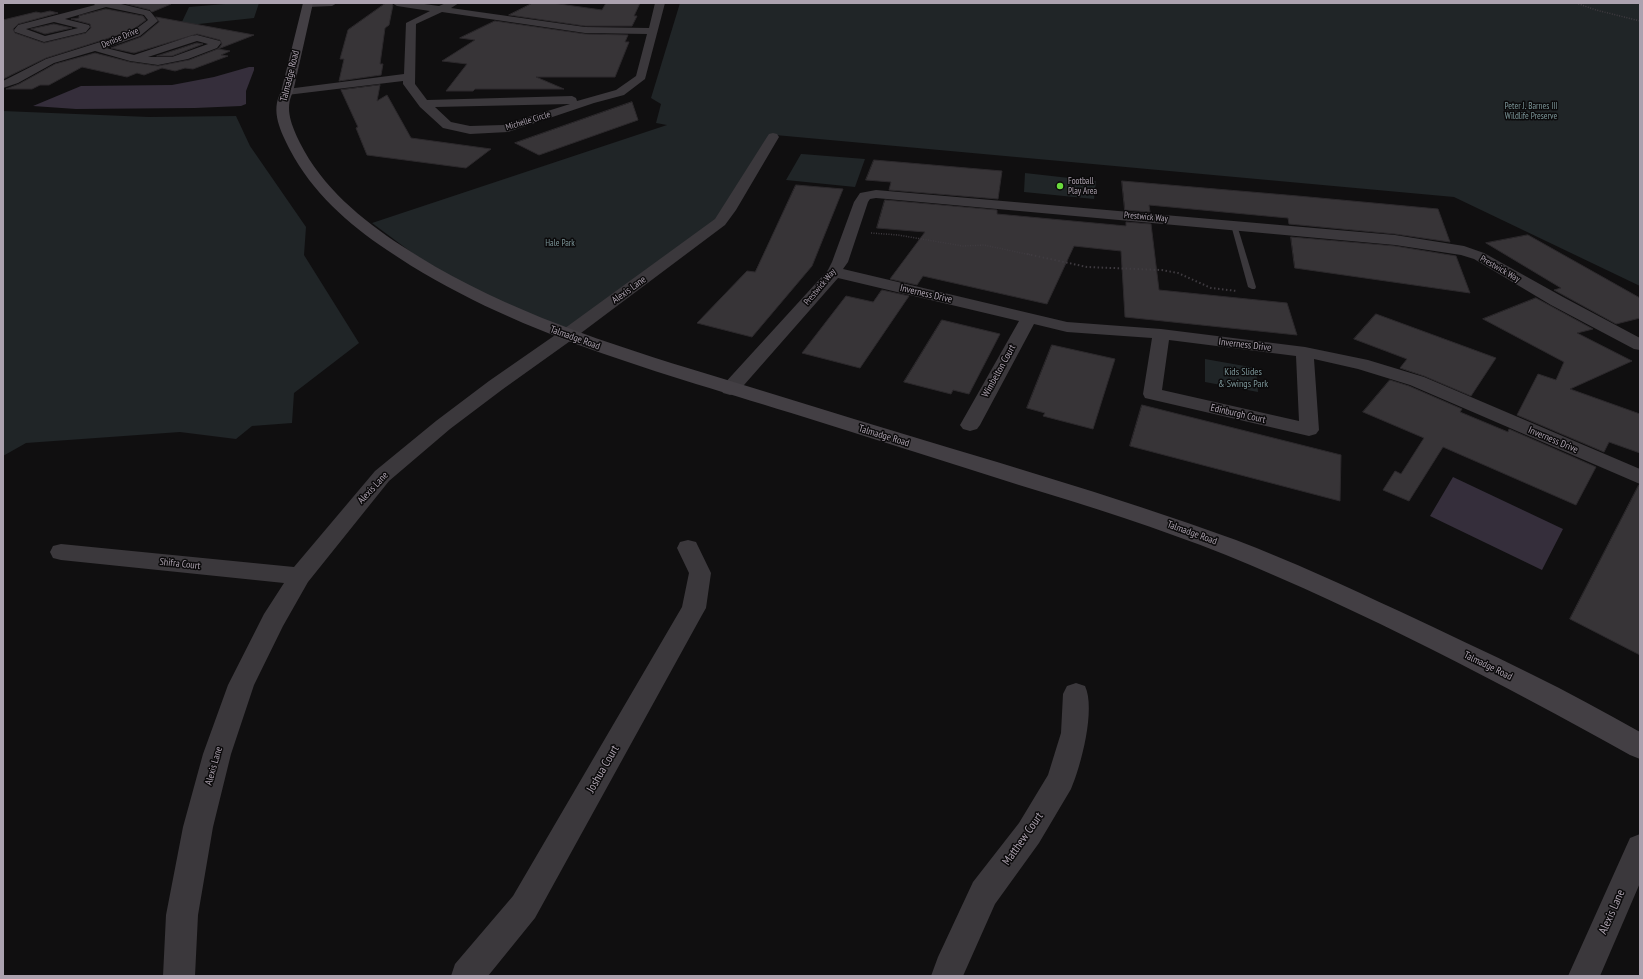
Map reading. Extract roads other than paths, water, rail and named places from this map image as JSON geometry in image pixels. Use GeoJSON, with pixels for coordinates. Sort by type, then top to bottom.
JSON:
{"type":"FeatureCollection","features":[{"type":"Feature","properties":{"kind":"street"},"geometry":{"type":"LineString","coordinates":[[308,4],[332,3]]}},
{"type":"Feature","properties":{"kind":"street"},"geometry":{"type":"LineString","coordinates":[[396,3],[585,30],[652,31]]}},
{"type":"Feature","properties":{"kind":"street","name":"Michelle Circle"},"geometry":{"type":"LineString","coordinates":[[454,3],[411,23],[409,84],[424,104],[447,125],[470,130],[504,129],[590,100]]}},
{"type":"Feature","properties":{"kind":"street","name":"Michelle Circle"},"geometry":{"type":"LineString","coordinates":[[424,104],[590,100],[620,94],[641,76],[660,3]]}},
{"type":"Feature","properties":{"kind":"street"},"geometry":{"type":"LineString","coordinates":[[55,19],[85,27],[82,30],[44,39],[19,30],[22,27],[105,4]]}},
{"type":"Feature","properties":{"kind":"street","name":"Denise Drive"},"geometry":{"type":"LineString","coordinates":[[3,85],[14,81],[50,61],[136,34],[152,21],[146,12],[105,4]]}},
{"type":"Feature","properties":{"kind":"street","name":"Talmadge Road"},"geometry":{"type":"LineString","coordinates":[[308,4],[287,92],[282,101],[285,124],[296,148],[308,170],[332,199],[364,226],[396,249],[451,283],[505,310],[567,335],[730,388],[1130,511],[1232,548],[1327,588],[1415,630],[1524,683],[1640,746]]}},
{"type":"Feature","properties":{"kind":"street"},"geometry":{"type":"LineString","coordinates":[[95,48],[136,58],[155,62],[165,62],[213,46],[216,43],[197,38],[191,39],[136,58]]}},
{"type":"Feature","properties":{"kind":"street"},"geometry":{"type":"LineString","coordinates":[[9,69],[35,69]]}},
{"type":"Feature","properties":{"kind":"street"},"geometry":{"type":"LineString","coordinates":[[287,92],[410,77]]}},
{"type":"Feature","properties":{"kind":"street","name":"Alexis Lane"},"geometry":{"type":"LineString","coordinates":[[179,976],[182,915],[198,827],[217,754],[241,685],[273,621],[300,576],[382,476],[443,425],[496,385],[567,335],[720,222],[729,210],[773,137]]}},
{"type":"Feature","properties":{"kind":"street","name":"Prestwick Way"},"geometry":{"type":"LineString","coordinates":[[730,388],[834,272],[840,262],[852,231],[861,202],[865,196],[876,194],[1395,240],[1464,251],[1479,256],[1557,301],[1640,345]]}},
{"type":"Feature","properties":{"kind":"street","name":"Inverness Drive"},"geometry":{"type":"LineString","coordinates":[[834,272],[1068,327],[1160,334],[1305,352],[1362,364],[1416,380],[1640,478]]}},
{"type":"Feature","properties":{"kind":"street","name":"Wimbelton Court"},"geometry":{"type":"LineString","coordinates":[[970,425],[1028,317]]}},
{"type":"Feature","properties":{"kind":"street","name":"Edinburgh Court"},"geometry":{"type":"LineString","coordinates":[[1160,334],[1152,394],[1309,430],[1305,352]]}},
{"type":"Feature","properties":{"kind":"street","name":"Joshua Court"},"geometry":{"type":"LineString","coordinates":[[467,976],[524,907],[694,608],[700,573],[688,548]]}},
{"type":"Feature","properties":{"kind":"street","name":"Shifra Court"},"geometry":{"type":"LineString","coordinates":[[61,552],[300,576]]}},
{"type":"Feature","properties":{"kind":"street","name":"Matthew Court"},"geometry":{"type":"LineString","coordinates":[[948,976],[949,968],[984,893],[1029,833],[1061,780],[1074,733],[1076,694]]}},
{"type":"Feature","properties":{"kind":"street","name":"Alexis Lane"},"geometry":{"type":"LineString","coordinates":[[1584,976],[1640,848]]}},
{"type":"Feature","properties":{"kind":"lane"},"geometry":{"type":"LineString","coordinates":[[1234,225],[1252,287]]}},
{"type":"Feature","properties":{"kind":"place","name":"Football Play Area"},"geometry":{"type":"Point","coordinates":[1060,186]}},
{"type":"Feature","properties":{"kind":"park label","name":"Peter J. Barnes III Wildlife Preserve"},"geometry":{"type":"Point","coordinates":[1531,112]}},
{"type":"Feature","properties":{"kind":"park label","name":"Hale Park"},"geometry":{"type":"Point","coordinates":[560,243]}},
{"type":"Feature","properties":{"kind":"park label","name":"Kids Slides & Swings Park"},"geometry":{"type":"Point","coordinates":[1243,378]}}]}
